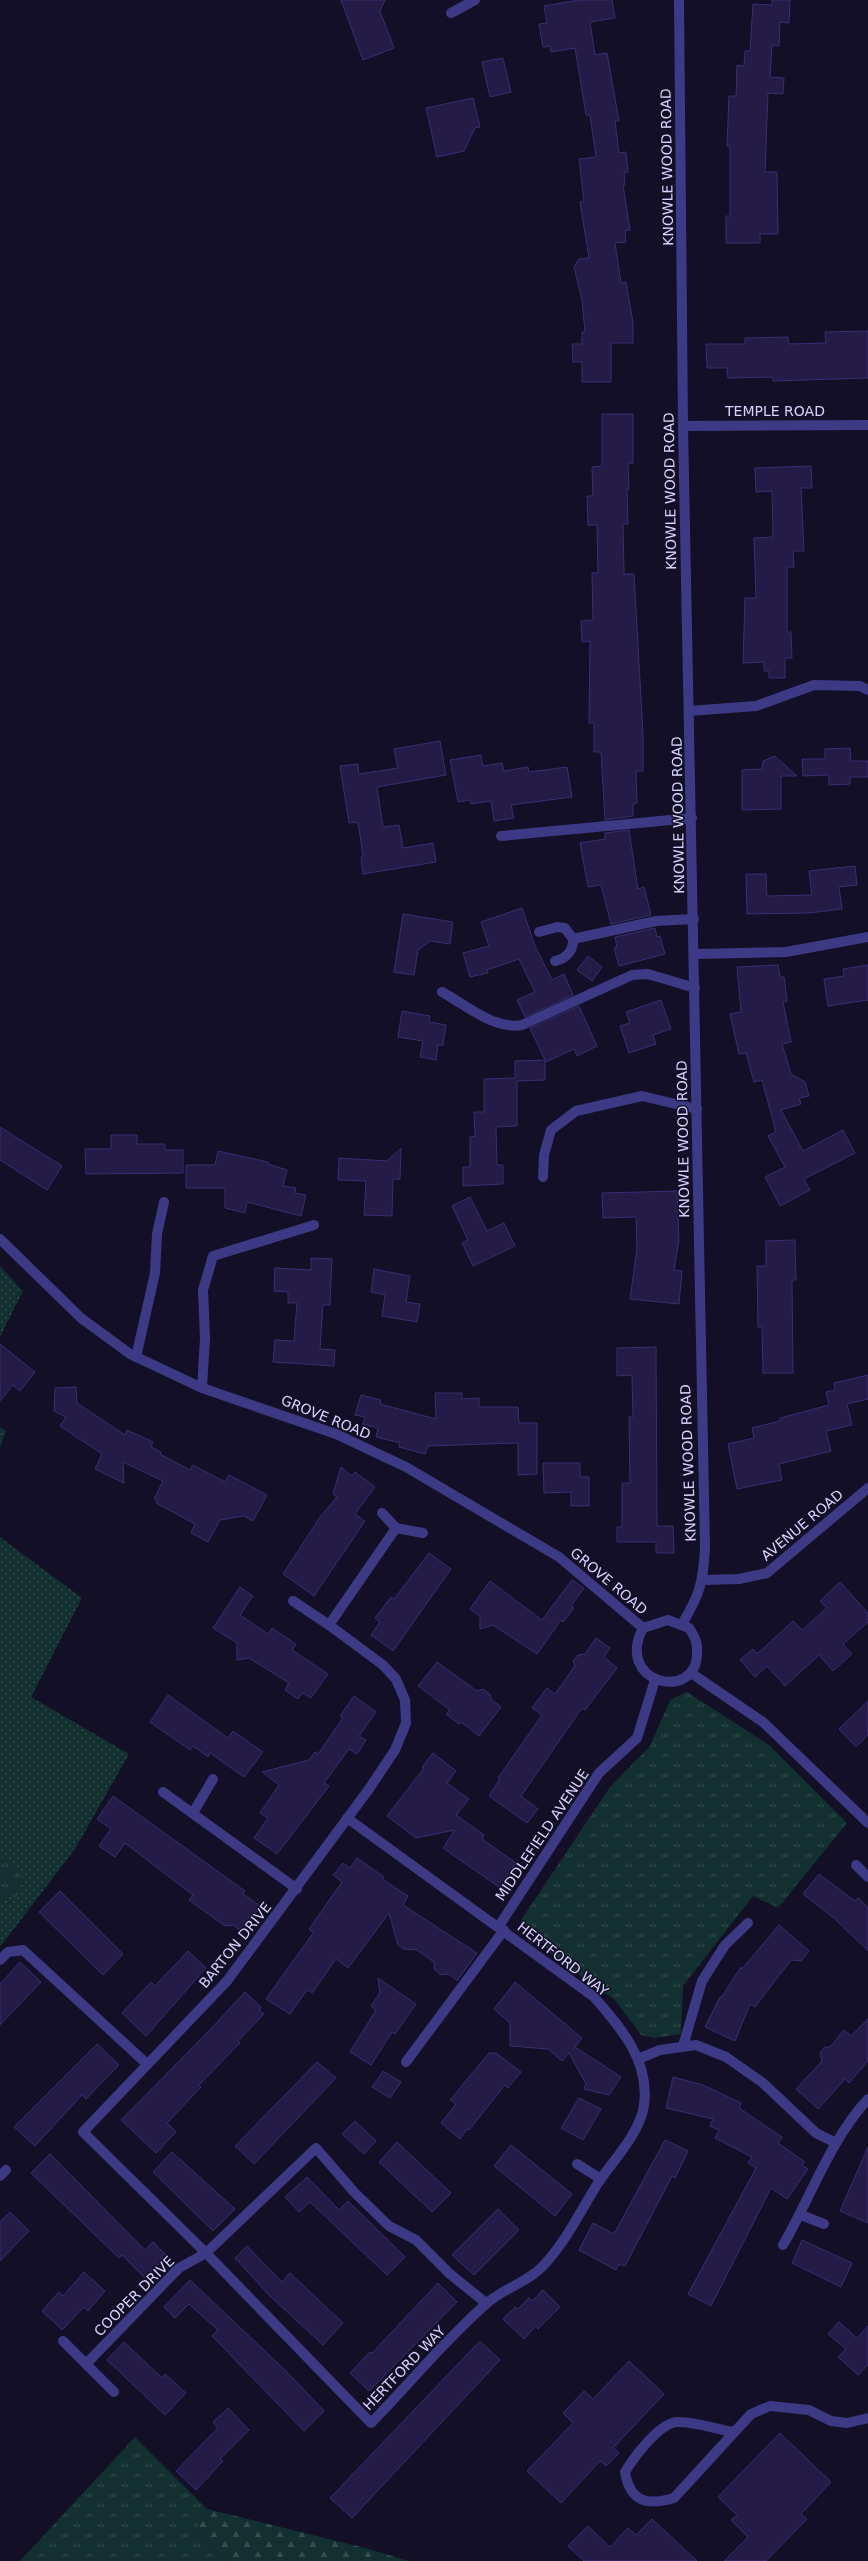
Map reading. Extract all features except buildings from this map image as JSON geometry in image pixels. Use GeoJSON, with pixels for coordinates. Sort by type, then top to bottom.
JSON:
{"type":"FeatureCollection","features":[{"type":"Feature","properties":{"kind":"street"},"geometry":{"type":"LineString","coordinates":[[451,13],[475,0]]}},
{"type":"Feature","properties":{"kind":"street","name":"KNOWLE WOOD ROAD"},"geometry":{"type":"LineString","coordinates":[[679,0],[683,426],[695,954],[703,1580],[695,1603],[682,1624]]}},
{"type":"Feature","properties":{"kind":"street","name":"TEMPLE ROAD"},"geometry":{"type":"LineString","coordinates":[[683,426],[868,425]]}},
{"type":"Feature","properties":{"kind":"street"},"geometry":{"type":"LineString","coordinates":[[689,711],[756,706],[814,685],[860,686],[868,690]]}},
{"type":"Feature","properties":{"kind":"street"},"geometry":{"type":"LineString","coordinates":[[501,836],[692,818]]}},
{"type":"Feature","properties":{"kind":"street"},"geometry":{"type":"LineString","coordinates":[[573,938],[656,921],[694,919]]}},
{"type":"Feature","properties":{"kind":"street"},"geometry":{"type":"LineString","coordinates":[[539,932],[557,927],[564,928],[573,938]]}},
{"type":"Feature","properties":{"kind":"street"},"geometry":{"type":"LineString","coordinates":[[695,954],[786,952],[868,937]]}},
{"type":"Feature","properties":{"kind":"street"},"geometry":{"type":"LineString","coordinates":[[555,961],[562,960],[570,952],[573,938]]}},
{"type":"Feature","properties":{"kind":"street"},"geometry":{"type":"LineString","coordinates":[[442,992],[496,1023],[510,1027],[522,1025],[632,975],[648,974],[695,988]]}},
{"type":"Feature","properties":{"kind":"street"},"geometry":{"type":"LineString","coordinates":[[543,1177],[544,1155],[551,1130],[576,1111],[642,1096],[697,1109]]}},
{"type":"Feature","properties":{"kind":"street"},"geometry":{"type":"LineString","coordinates":[[136,1357],[153,1280],[157,1234],[164,1202]]}},
{"type":"Feature","properties":{"kind":"street"},"geometry":{"type":"LineString","coordinates":[[202,1388],[205,1338],[203,1290],[213,1256],[314,1225]]}},
{"type":"Feature","properties":{"kind":"street","name":"GROVE ROAD"},"geometry":{"type":"LineString","coordinates":[[0,1239],[81,1318],[136,1357],[202,1388],[336,1434],[406,1467],[559,1557],[643,1628]]}},
{"type":"Feature","properties":{"kind":"street","name":"AVENUE ROAD"},"geometry":{"type":"LineString","coordinates":[[703,1580],[739,1579],[767,1573],[868,1488]]}},
{"type":"Feature","properties":{"kind":"street"},"geometry":{"type":"LineString","coordinates":[[382,1513],[396,1528],[423,1533]]}},
{"type":"Feature","properties":{"kind":"street"},"geometry":{"type":"LineString","coordinates":[[329,1625],[396,1528]]}},
{"type":"Feature","properties":{"kind":"street","name":"BARTON DRIVE"},"geometry":{"type":"LineString","coordinates":[[206,2253],[83,2132],[227,1981],[296,1889],[395,1750],[406,1723],[405,1700],[396,1679],[383,1665],[329,1625],[293,1601]]}},
{"type":"Feature","properties":{"kind":"street"},"geometry":{"type":"LineString","coordinates":[[668,1620],[682,1624],[689,1628],[698,1643],[697,1661],[691,1673],[677,1681],[655,1680],[643,1669],[637,1656],[636,1641],[643,1628],[668,1620]]}},
{"type":"Feature","properties":{"kind":"street"},"geometry":{"type":"LineString","coordinates":[[691,1673],[763,1722],[868,1822]]}},
{"type":"Feature","properties":{"kind":"street","name":"MIDDLEFIELD AVENUE"},"geometry":{"type":"LineString","coordinates":[[406,2062],[501,1928],[600,1773],[636,1738],[655,1680]]}},
{"type":"Feature","properties":{"kind":"street"},"geometry":{"type":"LineString","coordinates":[[193,1813],[213,1779]]}},
{"type":"Feature","properties":{"kind":"street"},"geometry":{"type":"LineString","coordinates":[[162,1792],[296,1889]]}},
{"type":"Feature","properties":{"kind":"street","name":"HERTFORD WAY"},"geometry":{"type":"LineString","coordinates":[[206,2253],[371,2423],[486,2303],[541,2269],[559,2246],[601,2179],[622,2151],[644,2106],[644,2082],[638,2059],[625,2033],[594,1997],[501,1928],[347,1818]]}},
{"type":"Feature","properties":{"kind":"street"},"geometry":{"type":"LineString","coordinates":[[856,1865],[868,1877]]}},
{"type":"Feature","properties":{"kind":"street"},"geometry":{"type":"LineString","coordinates":[[683,2046],[702,1981],[725,1945],[748,1923]]}},
{"type":"Feature","properties":{"kind":"street"},"geometry":{"type":"LineString","coordinates":[[0,1960],[8,1952],[23,1950],[147,2064]]}},
{"type":"Feature","properties":{"kind":"street"},"geometry":{"type":"LineString","coordinates":[[638,2059],[660,2050],[696,2045],[726,2057],[763,2083],[816,2133],[836,2143]]}},
{"type":"Feature","properties":{"kind":"street"},"geometry":{"type":"LineString","coordinates":[[783,2245],[801,2215],[836,2143],[856,2112],[868,2099]]}},
{"type":"Feature","properties":{"kind":"street","name":"COOPER DRIVE"},"geometry":{"type":"LineString","coordinates":[[86,2364],[179,2268],[206,2253],[316,2148],[354,2192],[389,2226],[416,2240],[455,2278],[486,2303]]}},
{"type":"Feature","properties":{"kind":"street"},"geometry":{"type":"LineString","coordinates":[[578,2164],[601,2179]]}},
{"type":"Feature","properties":{"kind":"street"},"geometry":{"type":"LineString","coordinates":[[801,2215],[824,2224]]}},
{"type":"Feature","properties":{"kind":"street"},"geometry":{"type":"LineString","coordinates":[[64,2341],[114,2392]]}},
{"type":"Feature","properties":{"kind":"street"},"geometry":{"type":"LineString","coordinates":[[734,2432],[687,2422],[670,2423],[637,2452],[625,2472],[627,2484],[634,2494],[643,2501],[658,2503],[674,2498],[751,2414],[770,2406],[809,2410],[831,2421],[842,2422],[868,2418]]}},
{"type":"Feature","properties":{"kind":"green space"},"geometry":{"type":"Polygon","coordinates":[[[0,1266],[23,1291],[0,1337],[0,1266]]]}},
{"type":"Feature","properties":{"kind":"green space"},"geometry":{"type":"Polygon","coordinates":[[[0,1427],[6,1431],[0,1447],[0,1427]]]}},
{"type":"Feature","properties":{"kind":"green space"},"geometry":{"type":"Polygon","coordinates":[[[0,1537],[82,1598],[31,1697],[129,1754],[75,1849],[0,1947],[0,1537]]]}},
{"type":"Feature","properties":{"kind":"green space"},"geometry":{"type":"Polygon","coordinates":[[[687,1692],[769,1745],[847,1823],[778,1908],[753,1896],[683,1986],[681,2034],[654,2038],[641,2035],[615,2000],[555,1958],[521,1920],[610,1787],[650,1746],[670,1700],[687,1692]]]}},
{"type":"Feature","properties":{"kind":"green space"},"geometry":{"type":"Polygon","coordinates":[[[0,1858],[7,1859],[24,1880],[15,1899],[8,1895],[0,1903],[0,1858]]]}},
{"type":"Feature","properties":{"kind":"green space"},"geometry":{"type":"Polygon","coordinates":[[[135,2437],[207,2509],[197,2528],[226,2561],[20,2561],[135,2437]]]}},
{"type":"Feature","properties":{"kind":"green space"},"geometry":{"type":"Polygon","coordinates":[[[207,2509],[365,2548],[409,2561],[226,2561],[197,2528],[207,2509]]]}}]}
